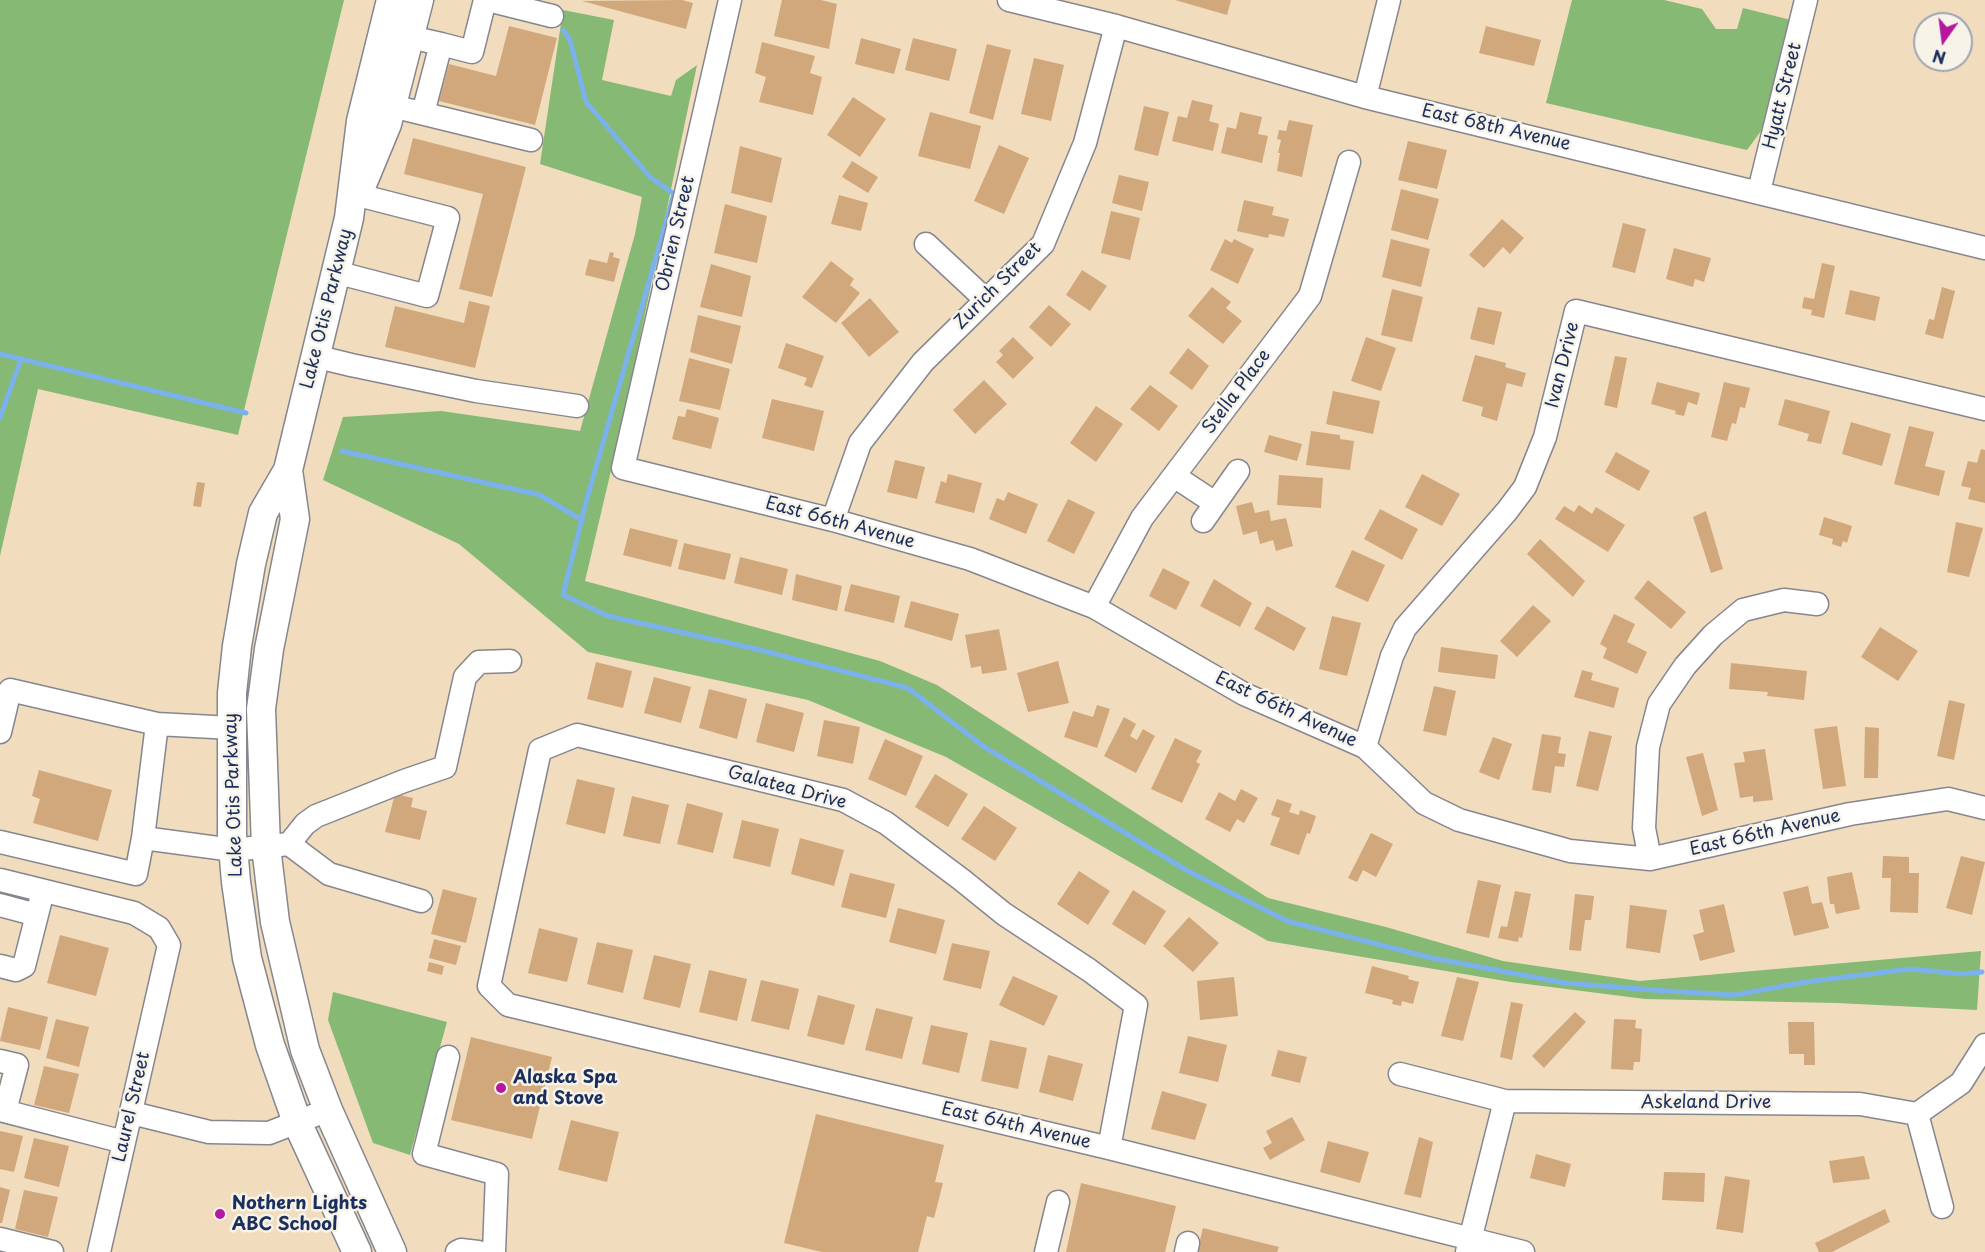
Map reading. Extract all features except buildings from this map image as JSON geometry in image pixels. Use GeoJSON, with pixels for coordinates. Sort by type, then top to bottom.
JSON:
{"type":"FeatureCollection","features":[{"type":"Feature","properties":{"kind":"main road","name":"Lake Otis Parkway"},"geometry":{"type":"LineString","coordinates":[[354,206],[361,121],[391,0]]}},
{"type":"Feature","properties":{"kind":"main road","name":"Lake Otis Parkway"},"geometry":{"type":"LineString","coordinates":[[357,1252],[297,1122],[270,1045],[247,958],[233,850],[232,693],[237,646],[251,564],[263,513],[288,470],[335,272],[354,206],[387,124],[419,0]]}},
{"type":"Feature","properties":{"kind":"main road","name":"Lake Otis Parkway"},"geometry":{"type":"LineString","coordinates":[[288,470],[295,519],[261,709],[277,846],[279,949],[305,1050],[328,1110],[392,1252]]}},
{"type":"Feature","properties":{"kind":"main road"},"geometry":{"type":"LineString","coordinates":[[251,564],[260,580],[250,644],[259,661],[267,668]]}},
{"type":"Feature","properties":{"kind":"main road"},"geometry":{"type":"LineString","coordinates":[[340,1215],[371,1252]]}},
{"type":"Feature","properties":{"kind":"street"},"geometry":{"type":"LineString","coordinates":[[410,37],[472,52],[486,0],[552,16]]}},
{"type":"Feature","properties":{"kind":"street","name":"Obrien Street"},"geometry":{"type":"LineString","coordinates":[[623,468],[730,0]]}},
{"type":"Feature","properties":{"kind":"street","name":"East 68th Avenue"},"geometry":{"type":"LineString","coordinates":[[1009,0],[1116,26],[1365,97],[1759,191],[1985,248]]}},
{"type":"Feature","properties":{"kind":"street"},"geometry":{"type":"LineString","coordinates":[[1365,97],[1389,0]]}},
{"type":"Feature","properties":{"kind":"street","name":"Hyatt Street"},"geometry":{"type":"LineString","coordinates":[[1759,191],[1806,0]]}},
{"type":"Feature","properties":{"kind":"street","name":"Zurich Street"},"geometry":{"type":"LineString","coordinates":[[833,520],[860,443],[923,362],[1043,243],[1085,143],[1116,26]]}},
{"type":"Feature","properties":{"kind":"street"},"geometry":{"type":"LineString","coordinates":[[423,114],[441,44]]}},
{"type":"Feature","properties":{"kind":"street"},"geometry":{"type":"LineString","coordinates":[[392,106],[531,140]]}},
{"type":"Feature","properties":{"kind":"street","name":"Stella Place"},"geometry":{"type":"LineString","coordinates":[[1094,607],[1142,518],[1310,296],[1348,162]]}},
{"type":"Feature","properties":{"kind":"street"},"geometry":{"type":"LineString","coordinates":[[335,272],[427,296],[448,218],[354,206]]}},
{"type":"Feature","properties":{"kind":"street"},"geometry":{"type":"LineString","coordinates":[[926,244],[986,300]]}},
{"type":"Feature","properties":{"kind":"street","name":"Ivan Drive"},"geometry":{"type":"LineString","coordinates":[[1365,747],[1392,656],[1405,627],[1526,487],[1545,437],[1576,311],[1985,409]]}},
{"type":"Feature","properties":{"kind":"street"},"geometry":{"type":"LineString","coordinates":[[314,356],[476,391],[577,406]]}},
{"type":"Feature","properties":{"kind":"street","name":"East 66th Avenue"},"geometry":{"type":"LineString","coordinates":[[623,468],[833,520],[970,559],[1094,607],[1244,694],[1365,747],[1424,803],[1459,820],[1570,851],[1650,859],[1850,814],[1948,799],[1985,808]]}},
{"type":"Feature","properties":{"kind":"street"},"geometry":{"type":"LineString","coordinates":[[1174,476],[1209,512],[1238,471]]}},
{"type":"Feature","properties":{"kind":"street"},"geometry":{"type":"LineString","coordinates":[[1650,859],[1644,828],[1648,747],[1659,704],[1685,666],[1713,635],[1743,610],[1784,600],[1817,604]]}},
{"type":"Feature","properties":{"kind":"street"},"geometry":{"type":"LineString","coordinates":[[142,838],[233,850],[277,846],[316,816],[404,781],[445,768],[465,677],[479,662],[510,661]]}},
{"type":"Feature","properties":{"kind":"street"},"geometry":{"type":"LineString","coordinates":[[0,732],[9,690],[157,724],[232,728]]}},
{"type":"Feature","properties":{"kind":"street"},"geometry":{"type":"LineString","coordinates":[[0,842],[136,874],[157,724]]}},
{"type":"Feature","properties":{"kind":"street","name":"Galatea Drive"},"geometry":{"type":"LineString","coordinates":[[508,1005],[489,986],[540,750],[577,735],[843,800],[886,824],[1004,914],[1089,970],[1136,1005],[1109,1148]]}},
{"type":"Feature","properties":{"kind":"street"},"geometry":{"type":"LineString","coordinates":[[277,846],[329,874],[421,901]]}},
{"type":"Feature","properties":{"kind":"street"},"geometry":{"type":"LineString","coordinates":[[0,880],[43,891],[24,966],[16,970],[0,966]]}},
{"type":"Feature","properties":{"kind":"street","name":"Laurel Street"},"geometry":{"type":"LineString","coordinates":[[43,891],[134,913],[159,928],[169,945],[99,1252]]}},
{"type":"Feature","properties":{"kind":"street"},"geometry":{"type":"LineString","coordinates":[[0,905],[37,915]]}},
{"type":"Feature","properties":{"kind":"street","name":"East 64th Avenue"},"geometry":{"type":"LineString","coordinates":[[508,1005],[1109,1148],[1468,1245],[1523,1252]]}},
{"type":"Feature","properties":{"kind":"street"},"geometry":{"type":"LineString","coordinates":[[1942,1208],[1917,1114],[1961,1083],[1985,1045]]}},
{"type":"Feature","properties":{"kind":"street"},"geometry":{"type":"LineString","coordinates":[[448,1057],[424,1154],[497,1174],[494,1252]]}},
{"type":"Feature","properties":{"kind":"street"},"geometry":{"type":"LineString","coordinates":[[0,1061],[16,1065],[2,1111],[124,1142]]}},
{"type":"Feature","properties":{"kind":"street","name":"Askeland Drive"},"geometry":{"type":"LineString","coordinates":[[1400,1074],[1505,1101],[1860,1104],[1917,1114]]}},
{"type":"Feature","properties":{"kind":"street"},"geometry":{"type":"LineString","coordinates":[[1468,1245],[1505,1101]]}},
{"type":"Feature","properties":{"kind":"street"},"geometry":{"type":"LineString","coordinates":[[132,1113],[209,1132],[269,1133],[328,1110]]}},
{"type":"Feature","properties":{"kind":"street"},"geometry":{"type":"LineString","coordinates":[[1046,1252],[1058,1202]]}},
{"type":"Feature","properties":{"kind":"street"},"geometry":{"type":"LineString","coordinates":[[0,1239],[52,1252]]}},
{"type":"Feature","properties":{"kind":"street"},"geometry":{"type":"LineString","coordinates":[[457,1252],[461,1250],[478,1252]]}},
{"type":"Feature","properties":{"kind":"green space"},"geometry":{"type":"Polygon","coordinates":[[[0,0],[344,0],[238,435],[38,389],[0,556],[0,0]]]}},
{"type":"Feature","properties":{"kind":"green space"},"geometry":{"type":"Polygon","coordinates":[[[1572,0],[1664,0],[1702,9],[1716,29],[1737,29],[1743,8],[1791,20],[1761,131],[1747,150],[1546,103],[1572,0]]]}},
{"type":"Feature","properties":{"kind":"green space"},"geometry":{"type":"Polygon","coordinates":[[[563,10],[614,20],[602,80],[671,96],[676,80],[697,65],[622,424],[585,581],[880,661],[937,685],[1268,898],[1386,927],[1503,961],[1639,981],[1981,951],[1977,1010],[1837,1003],[1645,999],[1511,982],[1268,941],[946,757],[808,700],[588,652],[459,544],[323,480],[343,417],[441,411],[580,431],[635,234],[642,197],[540,164],[563,10]]]}},
{"type":"Feature","properties":{"kind":"green space"},"geometry":{"type":"Polygon","coordinates":[[[333,992],[447,1022],[410,1155],[373,1143],[328,1020],[333,992]]]}},
{"type":"Feature","properties":{"kind":"waterway"},"geometry":{"type":"LineString","coordinates":[[563,30],[570,40],[586,102],[650,177],[674,194],[586,502],[563,595],[608,616],[756,649],[908,688],[983,746],[1186,870],[1287,921],[1432,958],[1565,983],[1667,991],[1735,995],[1805,982],[1910,969],[1962,974],[1982,972]]}},
{"type":"Feature","properties":{"kind":"waterway"},"geometry":{"type":"LineString","coordinates":[[0,354],[246,413]]}},
{"type":"Feature","properties":{"kind":"waterway"},"geometry":{"type":"LineString","coordinates":[[0,418],[21,359]]}},
{"type":"Feature","properties":{"kind":"waterway"},"geometry":{"type":"LineString","coordinates":[[342,451],[540,495],[582,520]]}},
{"type":"Feature","properties":{"kind":"place","name":"Alaska Spa and Stove"},"geometry":{"type":"Point","coordinates":[501,1088]}},
{"type":"Feature","properties":{"kind":"place","name":"Nothern Lights ABC School"},"geometry":{"type":"Point","coordinates":[220,1214]}}]}
